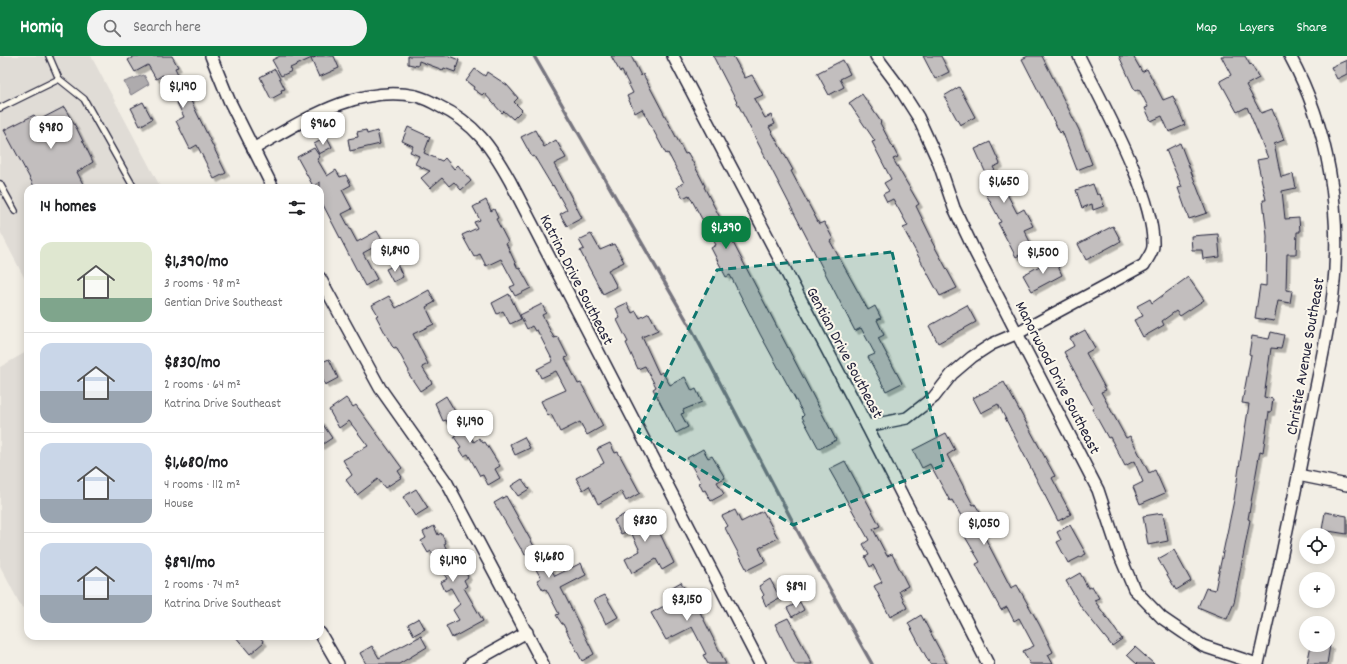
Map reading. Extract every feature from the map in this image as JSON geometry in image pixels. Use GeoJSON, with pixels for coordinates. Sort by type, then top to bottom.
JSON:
{"type":"FeatureCollection","features":[{"type":"Feature","properties":{"kind":"street"},"geometry":{"type":"LineString","coordinates":[[211,56],[229,100],[271,184]]}},
{"type":"Feature","properties":{"kind":"street","name":"Gentian Drive Southeast"},"geometry":{"type":"LineString","coordinates":[[673,56],[867,426],[988,664]]}},
{"type":"Feature","properties":{"kind":"street","name":"Manorwood Drive Southeast"},"geometry":{"type":"LineString","coordinates":[[876,56],[898,84],[918,116],[938,161],[954,208],[1098,490],[1120,556],[1134,589],[1162,618],[1202,646],[1257,664]]}},
{"type":"Feature","properties":{"kind":"street"},"geometry":{"type":"LineString","coordinates":[[867,426],[907,418],[934,397],[952,374],[972,357],[992,344],[1018,333],[1144,265],[1153,247],[1149,214],[1132,166],[1079,56]]}},
{"type":"Feature","properties":{"kind":"street","name":"Christie Avenue Southeast"},"geometry":{"type":"LineString","coordinates":[[1257,664],[1298,475],[1333,293],[1335,228],[1333,187],[1322,135],[1309,95],[1290,56]]}},
{"type":"Feature","properties":{"kind":"street","name":"Katrina Drive Southeast"},"geometry":{"type":"LineString","coordinates":[[253,149],[332,107],[359,98],[387,93],[416,96],[425,99],[453,113],[479,133],[496,155],[510,181],[760,664]]}},
{"type":"Feature","properties":{"kind":"street"},"geometry":{"type":"LineString","coordinates":[[324,285],[380,388],[447,483],[543,664]]}},
{"type":"Feature","properties":{"kind":"street"},"geometry":{"type":"LineString","coordinates":[[1298,475],[1347,485]]}},
{"type":"Feature","properties":{"kind":"street"},"geometry":{"type":"LineString","coordinates":[[470,664],[526,632]]}},
{"type":"Feature","properties":{"kind":"street"},"geometry":{"type":"LineString","coordinates":[[324,640],[338,664]]}},
{"type":"Feature","properties":{"kind":"lane"},"geometry":{"type":"LineString","coordinates":[[50,56],[60,79],[84,99],[132,184]]}},
{"type":"Feature","properties":{"kind":"lane"},"geometry":{"type":"LineString","coordinates":[[0,108],[60,79]]}},
{"type":"Feature","properties":{"kind":"lane"},"geometry":{"type":"LineString","coordinates":[[0,184],[15,211]]}},
{"type":"Feature","properties":{"kind":"highlighted area"},"geometry":{"type":"Polygon","coordinates":[[[892,252],[944,465],[793,525],[638,432],[717,270],[892,252]]]}},
{"type":"Feature","properties":{"kind":"shaded area"},"geometry":{"type":"Polygon","coordinates":[[[0,56],[91,56],[159,184],[24,184],[24,277],[0,231],[0,56]]]}},
{"type":"Feature","properties":{"kind":"shaded area"},"geometry":{"type":"Polygon","coordinates":[[[144,75],[149,84],[131,95],[124,82],[144,75]]]}},
{"type":"Feature","properties":{"kind":"shaded area"},"geometry":{"type":"Polygon","coordinates":[[[24,353],[24,607],[22,608],[0,566],[0,367],[24,353]]]}},
{"type":"Feature","properties":{"kind":"building"},"geometry":{"type":"Polygon","coordinates":[[[135,56],[172,56],[178,67],[175,68],[226,173],[214,179],[197,145],[190,149],[176,121],[184,117],[163,75],[156,79],[148,65],[135,72],[128,60],[135,56]]]}},
{"type":"Feature","properties":{"kind":"building"},"geometry":{"type":"Polygon","coordinates":[[[280,56],[316,56],[290,68],[292,71],[281,76],[272,60],[280,56]]]}},
{"type":"Feature","properties":{"kind":"building"},"geometry":{"type":"Polygon","coordinates":[[[318,56],[334,56],[339,68],[319,77],[311,59],[318,56]]]}},
{"type":"Feature","properties":{"kind":"building"},"geometry":{"type":"Polygon","coordinates":[[[408,56],[449,56],[459,60],[455,72],[444,68],[443,70],[419,61],[418,66],[408,64],[408,56]]]}},
{"type":"Feature","properties":{"kind":"building"},"geometry":{"type":"Polygon","coordinates":[[[611,56],[631,56],[641,76],[643,74],[685,154],[688,153],[705,186],[704,187],[836,440],[819,449],[802,417],[804,415],[730,275],[726,277],[711,248],[716,245],[689,195],[683,198],[677,187],[684,183],[668,153],[666,154],[642,109],[635,113],[627,96],[633,93],[622,71],[620,72],[611,56]]]}},
{"type":"Feature","properties":{"kind":"building"},"geometry":{"type":"Polygon","coordinates":[[[713,56],[733,56],[745,78],[752,75],[763,95],[754,99],[765,118],[771,115],[775,124],[769,127],[793,170],[791,171],[819,224],[824,222],[833,239],[830,241],[868,310],[875,306],[881,318],[877,320],[884,335],[878,338],[902,383],[886,391],[868,357],[875,354],[861,328],[855,331],[713,56]]]}},
{"type":"Feature","properties":{"kind":"building"},"geometry":{"type":"Polygon","coordinates":[[[923,56],[941,56],[949,72],[935,79],[923,56]]]}},
{"type":"Feature","properties":{"kind":"building"},"geometry":{"type":"Polygon","coordinates":[[[1028,56],[1042,56],[1079,130],[1092,164],[1077,170],[1062,131],[1060,133],[1022,59],[1028,56]]]}},
{"type":"Feature","properties":{"kind":"building"},"geometry":{"type":"Polygon","coordinates":[[[1119,56],[1133,56],[1142,72],[1147,69],[1163,100],[1173,96],[1185,125],[1169,132],[1162,116],[1151,121],[1145,108],[1148,107],[1139,89],[1135,91],[1119,56]]]}},
{"type":"Feature","properties":{"kind":"building"},"geometry":{"type":"Polygon","coordinates":[[[1221,56],[1245,56],[1259,78],[1246,85],[1261,113],[1272,109],[1284,140],[1274,144],[1281,177],[1293,174],[1296,188],[1282,191],[1285,219],[1299,218],[1300,232],[1297,232],[1296,254],[1287,254],[1286,290],[1292,291],[1290,303],[1278,301],[1274,321],[1255,318],[1260,285],[1266,286],[1267,236],[1263,200],[1266,200],[1257,160],[1268,158],[1247,107],[1237,112],[1220,81],[1231,75],[1221,56]]]}},
{"type":"Feature","properties":{"kind":"building"},"geometry":{"type":"Polygon","coordinates":[[[843,60],[850,74],[840,79],[844,87],[829,95],[817,73],[843,60]]]}},
{"type":"Feature","properties":{"kind":"building"},"geometry":{"type":"Polygon","coordinates":[[[1347,60],[1347,74],[1337,79],[1331,67],[1347,60]]]}},
{"type":"Feature","properties":{"kind":"building"},"geometry":{"type":"Polygon","coordinates":[[[275,69],[285,89],[281,90],[282,93],[271,99],[260,77],[275,69]]]}},
{"type":"Feature","properties":{"kind":"building"},"geometry":{"type":"Polygon","coordinates":[[[475,69],[485,76],[487,72],[507,85],[518,98],[514,102],[522,110],[513,119],[504,111],[502,113],[484,93],[482,95],[473,89],[474,87],[466,81],[475,69]]]}},
{"type":"Feature","properties":{"kind":"building"},"geometry":{"type":"Polygon","coordinates":[[[959,87],[975,117],[960,125],[944,96],[959,87]]]}},
{"type":"Feature","properties":{"kind":"building"},"geometry":{"type":"Polygon","coordinates":[[[862,94],[881,122],[880,123],[898,157],[893,159],[919,204],[916,206],[932,239],[931,240],[957,288],[940,296],[903,228],[908,226],[893,199],[887,202],[883,194],[889,191],[884,183],[891,179],[872,142],[875,141],[849,103],[862,94]]]}},
{"type":"Feature","properties":{"kind":"building"},"geometry":{"type":"Polygon","coordinates":[[[143,102],[152,119],[140,126],[131,108],[143,102]]]}},
{"type":"Feature","properties":{"kind":"building"},"geometry":{"type":"Polygon","coordinates":[[[64,107],[77,129],[93,162],[77,172],[83,184],[33,184],[4,130],[34,115],[39,120],[64,107]]]}},
{"type":"Feature","properties":{"kind":"building"},"geometry":{"type":"Polygon","coordinates":[[[408,127],[430,137],[424,153],[442,161],[445,158],[454,169],[458,165],[471,181],[461,190],[454,182],[449,186],[442,178],[430,188],[421,178],[430,171],[415,164],[419,156],[410,152],[413,146],[402,141],[408,127]]]}},
{"type":"Feature","properties":{"kind":"building"},"geometry":{"type":"Polygon","coordinates":[[[366,130],[367,134],[377,131],[380,144],[350,151],[348,139],[358,137],[357,132],[366,130]]]}},
{"type":"Feature","properties":{"kind":"building"},"geometry":{"type":"Polygon","coordinates":[[[535,130],[544,147],[556,140],[566,158],[554,164],[582,218],[567,226],[560,214],[567,210],[553,185],[552,186],[534,156],[532,157],[521,137],[535,130]]]}},
{"type":"Feature","properties":{"kind":"building"},"geometry":{"type":"Polygon","coordinates":[[[327,137],[332,147],[319,154],[314,144],[327,137]]]}},
{"type":"Feature","properties":{"kind":"building"},"geometry":{"type":"Polygon","coordinates":[[[990,142],[1000,164],[993,167],[1017,213],[1024,209],[1033,226],[1024,230],[1033,248],[1016,257],[998,223],[1001,222],[980,183],[988,178],[975,149],[990,142]]]}},
{"type":"Feature","properties":{"kind":"building"},"geometry":{"type":"Polygon","coordinates":[[[1180,143],[1207,213],[1189,219],[1178,188],[1182,187],[1166,150],[1180,143]]]}},
{"type":"Feature","properties":{"kind":"building"},"geometry":{"type":"Polygon","coordinates":[[[314,148],[320,157],[317,159],[327,176],[336,170],[340,177],[346,175],[351,185],[342,190],[352,209],[342,214],[357,242],[377,231],[383,242],[363,253],[377,279],[365,286],[324,207],[324,184],[320,184],[320,182],[312,184],[297,157],[314,148]]]}},
{"type":"Feature","properties":{"kind":"building"},"geometry":{"type":"Polygon","coordinates":[[[1093,184],[1097,195],[1100,194],[1104,206],[1093,210],[1092,204],[1082,208],[1076,190],[1093,184]]]}},
{"type":"Feature","properties":{"kind":"building"},"geometry":{"type":"Polygon","coordinates":[[[486,200],[491,211],[494,209],[498,218],[496,219],[508,242],[506,243],[518,269],[520,268],[531,288],[515,296],[510,287],[515,285],[501,259],[486,266],[480,254],[474,257],[462,235],[477,228],[474,222],[480,220],[473,207],[486,200]]]}},
{"type":"Feature","properties":{"kind":"building"},"geometry":{"type":"Polygon","coordinates":[[[1113,226],[1121,241],[1086,260],[1078,244],[1113,226]]]}},
{"type":"Feature","properties":{"kind":"building"},"geometry":{"type":"Polygon","coordinates":[[[591,234],[600,250],[614,244],[624,262],[608,270],[617,287],[603,294],[580,251],[584,249],[579,240],[591,234]]]}},
{"type":"Feature","properties":{"kind":"building"},"geometry":{"type":"Polygon","coordinates":[[[1218,234],[1220,257],[1203,259],[1202,250],[1192,250],[1191,236],[1218,234]]]}},
{"type":"Feature","properties":{"kind":"building"},"geometry":{"type":"Polygon","coordinates":[[[1054,258],[1062,275],[1032,291],[1023,275],[1054,258]]]}},
{"type":"Feature","properties":{"kind":"building"},"geometry":{"type":"Polygon","coordinates":[[[397,264],[403,277],[393,282],[386,269],[397,264]]]}},
{"type":"Feature","properties":{"kind":"building"},"geometry":{"type":"Polygon","coordinates":[[[1188,277],[1204,300],[1180,316],[1176,311],[1162,321],[1164,325],[1143,337],[1134,320],[1143,316],[1137,306],[1150,299],[1152,303],[1188,277]]]}},
{"type":"Feature","properties":{"kind":"building"},"geometry":{"type":"Polygon","coordinates":[[[429,290],[435,302],[426,307],[434,324],[413,334],[428,364],[422,367],[432,383],[420,391],[408,373],[409,371],[396,347],[394,348],[392,346],[376,316],[378,315],[372,305],[389,296],[396,308],[429,290]]]}},
{"type":"Feature","properties":{"kind":"building"},"geometry":{"type":"Polygon","coordinates":[[[509,294],[521,319],[510,324],[503,311],[497,314],[492,303],[509,294]]]}},
{"type":"Feature","properties":{"kind":"building"},"geometry":{"type":"Polygon","coordinates":[[[627,303],[632,313],[636,311],[640,318],[649,313],[658,330],[642,337],[659,374],[662,372],[670,385],[685,377],[692,391],[696,389],[702,402],[683,410],[684,413],[681,414],[688,427],[676,433],[653,389],[656,387],[645,366],[638,369],[626,343],[628,342],[617,320],[620,318],[616,308],[627,303]]]}},
{"type":"Feature","properties":{"kind":"building"},"geometry":{"type":"Polygon","coordinates":[[[542,304],[546,313],[542,315],[554,338],[558,337],[568,357],[565,358],[578,384],[581,383],[603,426],[587,435],[580,422],[560,432],[551,414],[548,416],[541,401],[566,390],[556,371],[541,378],[537,369],[553,361],[537,330],[535,331],[532,326],[527,329],[520,315],[542,304]]]}},
{"type":"Feature","properties":{"kind":"building"},"geometry":{"type":"Polygon","coordinates":[[[967,305],[976,322],[938,343],[929,326],[967,305]]]}},
{"type":"Feature","properties":{"kind":"building"},"geometry":{"type":"Polygon","coordinates":[[[1085,330],[1095,348],[1086,353],[1106,390],[1101,392],[1126,438],[1130,436],[1149,473],[1155,470],[1165,493],[1140,504],[1133,487],[1143,482],[1134,461],[1125,466],[1110,437],[1108,438],[1092,409],[1094,408],[1064,352],[1074,346],[1070,338],[1085,330]]]}},
{"type":"Feature","properties":{"kind":"building"},"geometry":{"type":"Polygon","coordinates":[[[1271,332],[1284,335],[1281,349],[1271,348],[1264,397],[1273,399],[1271,412],[1269,412],[1263,452],[1260,451],[1248,519],[1250,520],[1234,603],[1227,619],[1198,607],[1206,588],[1215,590],[1234,500],[1249,404],[1242,403],[1251,355],[1249,354],[1252,336],[1269,339],[1271,332]]]}},
{"type":"Feature","properties":{"kind":"building"},"geometry":{"type":"Polygon","coordinates":[[[329,359],[338,378],[325,385],[324,383],[324,361],[329,359]]]}},
{"type":"Feature","properties":{"kind":"building"},"geometry":{"type":"Polygon","coordinates":[[[1004,382],[1055,476],[1052,478],[1071,514],[1058,521],[998,404],[981,413],[973,398],[1004,382]]]}},
{"type":"Feature","properties":{"kind":"building"},"geometry":{"type":"Polygon","coordinates":[[[446,396],[459,420],[474,442],[479,438],[483,443],[485,442],[500,466],[495,469],[500,478],[488,485],[483,475],[480,476],[468,454],[464,456],[459,448],[461,447],[454,437],[456,436],[446,420],[443,421],[435,403],[446,396]]]}},
{"type":"Feature","properties":{"kind":"building"},"geometry":{"type":"Polygon","coordinates":[[[346,398],[353,407],[356,405],[402,468],[398,471],[402,477],[385,488],[378,479],[357,495],[346,480],[352,475],[343,460],[368,446],[349,421],[339,428],[329,410],[346,398]]]}},
{"type":"Feature","properties":{"kind":"building"},"geometry":{"type":"Polygon","coordinates":[[[324,426],[332,438],[324,443],[324,426]]]}},
{"type":"Feature","properties":{"kind":"building"},"geometry":{"type":"Polygon","coordinates":[[[946,433],[955,450],[947,455],[973,505],[975,504],[982,516],[986,514],[994,528],[983,534],[1011,588],[1017,585],[1039,624],[1053,652],[1048,655],[1053,664],[1030,664],[1023,651],[1034,646],[1019,618],[1014,621],[1007,607],[1001,610],[976,564],[980,562],[961,530],[967,526],[952,500],[950,501],[930,464],[922,468],[913,450],[946,433]]]}},
{"type":"Feature","properties":{"kind":"building"},"geometry":{"type":"Polygon","coordinates":[[[524,437],[530,448],[515,455],[510,444],[524,437]]]}},
{"type":"Feature","properties":{"kind":"building"},"geometry":{"type":"Polygon","coordinates":[[[610,443],[615,453],[618,452],[640,493],[626,501],[621,491],[598,504],[589,486],[583,490],[576,478],[604,463],[597,449],[610,443]]]}},
{"type":"Feature","properties":{"kind":"building"},"geometry":{"type":"Polygon","coordinates":[[[703,449],[708,458],[712,456],[725,478],[717,482],[724,494],[711,501],[705,490],[703,491],[699,483],[701,482],[687,458],[703,449]]]}},
{"type":"Feature","properties":{"kind":"building"},"geometry":{"type":"Polygon","coordinates":[[[845,461],[880,526],[873,529],[887,556],[892,554],[908,586],[899,591],[907,608],[890,617],[874,586],[882,582],[873,565],[870,567],[865,557],[869,555],[863,544],[869,540],[829,469],[845,461]]]}},
{"type":"Feature","properties":{"kind":"building"},"geometry":{"type":"Polygon","coordinates":[[[522,479],[529,489],[518,496],[511,486],[522,479]]]}},
{"type":"Feature","properties":{"kind":"building"},"geometry":{"type":"Polygon","coordinates":[[[416,489],[428,508],[415,516],[403,497],[416,489]]]}},
{"type":"Feature","properties":{"kind":"building"},"geometry":{"type":"Polygon","coordinates":[[[506,496],[535,548],[538,546],[555,576],[581,563],[586,575],[561,588],[594,654],[582,661],[563,624],[556,615],[559,614],[546,589],[543,590],[537,580],[541,578],[527,554],[525,555],[521,549],[494,503],[506,496]]]}},
{"type":"Feature","properties":{"kind":"building"},"geometry":{"type":"Polygon","coordinates":[[[735,510],[741,522],[763,511],[778,538],[759,548],[765,561],[747,570],[725,528],[728,526],[722,516],[735,510]]]}},
{"type":"Feature","properties":{"kind":"building"},"geometry":{"type":"Polygon","coordinates":[[[1325,512],[1347,516],[1347,534],[1335,532],[1335,528],[1322,528],[1325,512]]]}},
{"type":"Feature","properties":{"kind":"building"},"geometry":{"type":"Polygon","coordinates":[[[646,513],[651,522],[654,521],[674,563],[662,570],[656,559],[632,573],[625,559],[640,551],[630,530],[621,534],[614,520],[625,514],[629,521],[646,513]]]}},
{"type":"Feature","properties":{"kind":"building"},"geometry":{"type":"Polygon","coordinates":[[[1163,513],[1168,541],[1148,545],[1143,516],[1163,513]]]}},
{"type":"Feature","properties":{"kind":"building"},"geometry":{"type":"Polygon","coordinates":[[[1070,525],[1086,554],[1068,563],[1057,542],[1061,540],[1057,532],[1070,525]]]}},
{"type":"Feature","properties":{"kind":"building"},"geometry":{"type":"Polygon","coordinates":[[[434,526],[438,535],[441,533],[446,543],[444,544],[458,570],[463,567],[468,577],[464,580],[467,586],[464,588],[483,621],[452,638],[446,626],[459,620],[453,610],[460,604],[451,588],[445,591],[441,582],[447,579],[431,551],[428,553],[421,541],[426,538],[423,532],[434,526]]]}},
{"type":"Feature","properties":{"kind":"building"},"geometry":{"type":"Polygon","coordinates":[[[1174,550],[1191,581],[1176,590],[1158,559],[1174,550]]]}},
{"type":"Feature","properties":{"kind":"building"},"geometry":{"type":"Polygon","coordinates":[[[1080,573],[1088,588],[1092,586],[1099,598],[1094,600],[1122,639],[1112,646],[1081,607],[1066,581],[1080,573]]]}},
{"type":"Feature","properties":{"kind":"building"},"geometry":{"type":"Polygon","coordinates":[[[770,579],[780,598],[766,606],[762,597],[764,595],[759,586],[770,579]]]}},
{"type":"Feature","properties":{"kind":"building"},"geometry":{"type":"Polygon","coordinates":[[[681,582],[686,592],[689,590],[726,664],[708,664],[703,655],[706,654],[692,627],[666,640],[651,613],[675,600],[669,589],[681,582]]]}},
{"type":"Feature","properties":{"kind":"building"},"geometry":{"type":"Polygon","coordinates":[[[605,595],[618,617],[606,624],[594,600],[605,595]]]}},
{"type":"Feature","properties":{"kind":"building"},"geometry":{"type":"Polygon","coordinates":[[[800,602],[804,610],[792,617],[787,608],[800,602]]]}},
{"type":"Feature","properties":{"kind":"building"},"geometry":{"type":"Polygon","coordinates":[[[921,615],[947,664],[930,664],[908,623],[921,615]]]}},
{"type":"Feature","properties":{"kind":"building"},"geometry":{"type":"Polygon","coordinates":[[[419,618],[425,629],[414,635],[408,624],[419,618]]]}},
{"type":"Feature","properties":{"kind":"building"},"geometry":{"type":"Polygon","coordinates":[[[788,618],[812,664],[795,664],[775,624],[788,618]]]}},
{"type":"Feature","properties":{"kind":"building"},"geometry":{"type":"Polygon","coordinates":[[[421,636],[427,647],[399,664],[366,664],[360,653],[372,646],[379,658],[421,636]]]}},
{"type":"Feature","properties":{"kind":"building"},"geometry":{"type":"Polygon","coordinates":[[[238,640],[262,640],[264,642],[250,654],[238,640]]]}},
{"type":"Feature","properties":{"kind":"building"},"geometry":{"type":"Polygon","coordinates":[[[1135,647],[1154,664],[1137,664],[1127,655],[1135,647]]]}},
{"type":"Feature","properties":{"kind":"building"},"geometry":{"type":"Polygon","coordinates":[[[1310,652],[1329,652],[1327,664],[1307,664],[1310,652]]]}},
{"type":"Feature","properties":{"kind":"waterway"},"geometry":{"type":"LineString","coordinates":[[534,56],[691,328],[805,545],[872,664]]}}]}
